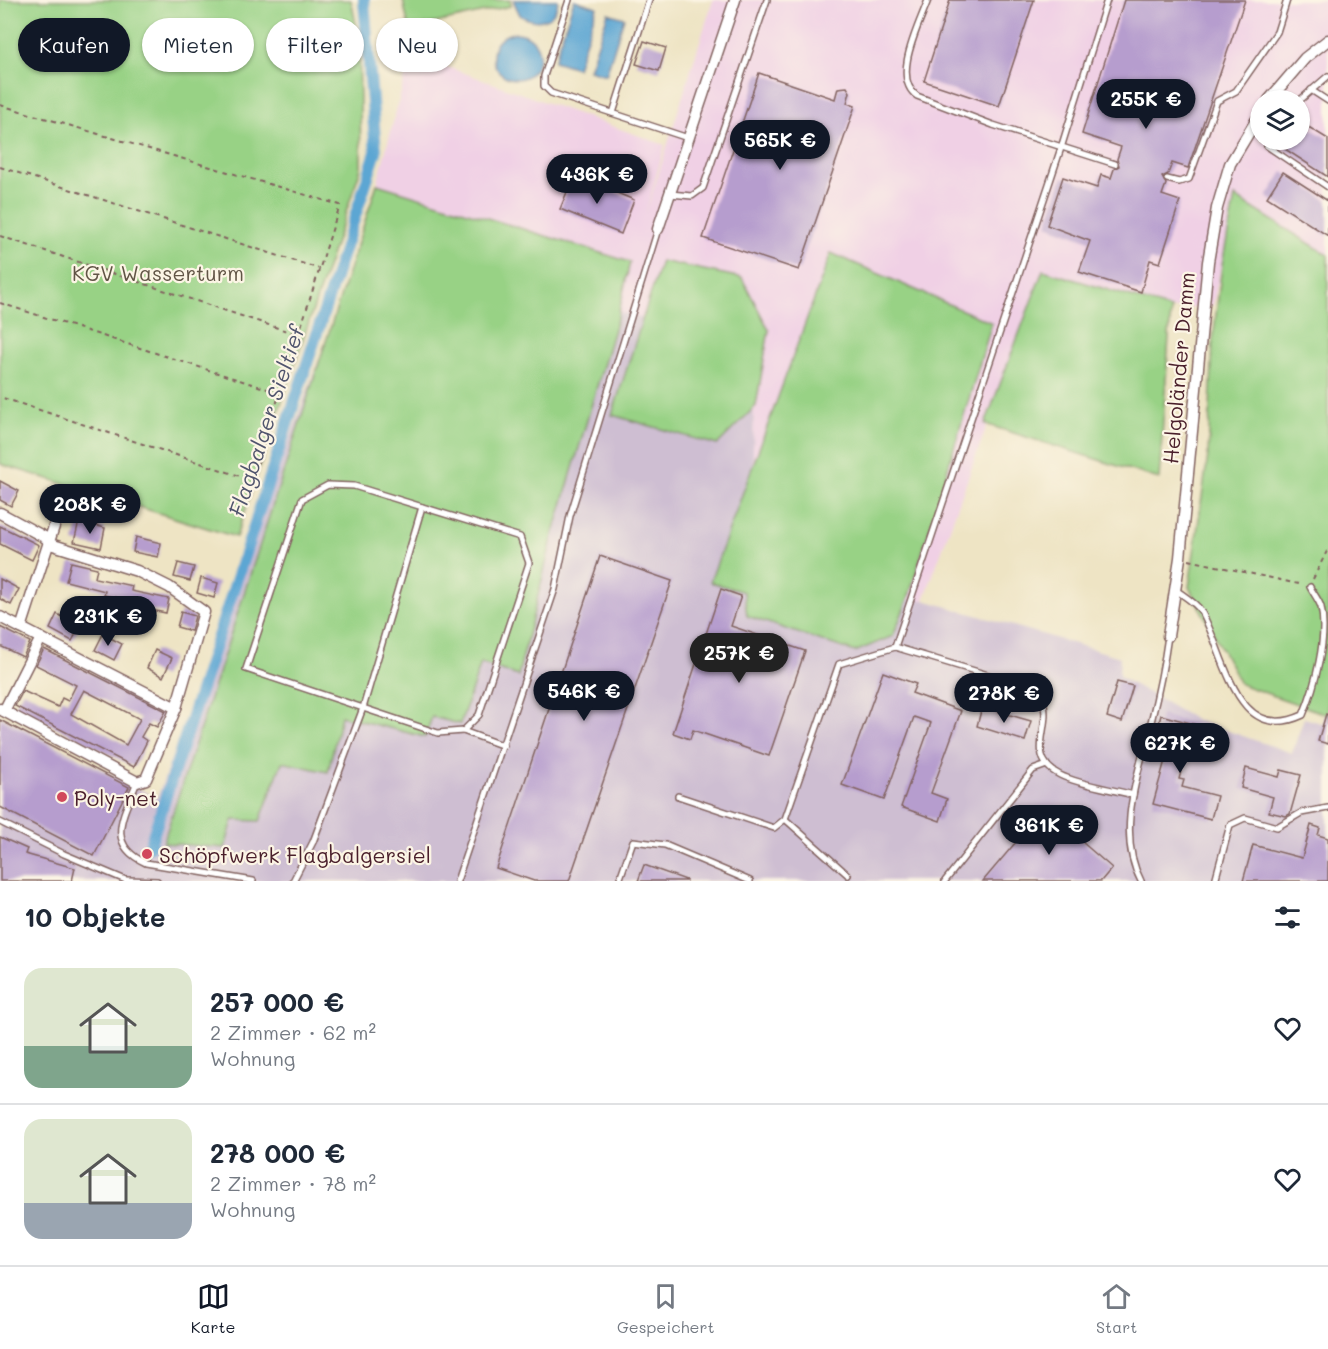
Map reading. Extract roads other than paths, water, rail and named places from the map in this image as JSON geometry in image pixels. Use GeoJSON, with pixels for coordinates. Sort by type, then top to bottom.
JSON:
{"type":"FeatureCollection","features":[{"type":"Feature","properties":{"kind":"street"},"geometry":{"type":"LineString","coordinates":[[658,229],[735,0]]}},
{"type":"Feature","properties":{"kind":"street"},"geometry":{"type":"LineString","coordinates":[[1278,90],[1305,58],[1328,40]]}},
{"type":"Feature","properties":{"kind":"street","name":"Helgoländer Damm"},"geometry":{"type":"LineString","coordinates":[[1168,636],[1180,558],[1208,262],[1217,208],[1230,164],[1250,131]]}},
{"type":"Feature","properties":{"kind":"street"},"geometry":{"type":"LineString","coordinates":[[21,628],[59,511]]}},
{"type":"Feature","properties":{"kind":"street"},"geometry":{"type":"LineString","coordinates":[[0,513],[46,538],[50,544],[137,571],[169,587],[204,612],[176,708],[141,780],[2,710],[41,639]]}},
{"type":"Feature","properties":{"kind":"street"},"geometry":{"type":"LineString","coordinates":[[0,617],[176,708]]}},
{"type":"Feature","properties":{"kind":"lane"},"geometry":{"type":"LineString","coordinates":[[569,0],[544,76],[544,86],[551,93],[688,138]]}},
{"type":"Feature","properties":{"kind":"lane"},"geometry":{"type":"LineString","coordinates":[[613,113],[649,0]]}},
{"type":"Feature","properties":{"kind":"lane"},"geometry":{"type":"LineString","coordinates":[[669,194],[692,196],[704,188],[767,0]]}},
{"type":"Feature","properties":{"kind":"lane"},"geometry":{"type":"LineString","coordinates":[[928,0],[906,65],[905,78],[908,90],[917,96],[982,121],[1115,164]]}},
{"type":"Feature","properties":{"kind":"lane"},"geometry":{"type":"LineString","coordinates":[[895,647],[1061,148],[1107,0]]}},
{"type":"Feature","properties":{"kind":"lane"},"geometry":{"type":"LineString","coordinates":[[1167,179],[1179,182],[1189,179],[1217,101],[1236,91],[1276,32],[1287,0]]}},
{"type":"Feature","properties":{"kind":"lane"},"geometry":{"type":"LineString","coordinates":[[1328,76],[1311,90],[1328,101]]}},
{"type":"Feature","properties":{"kind":"lane"},"geometry":{"type":"LineString","coordinates":[[1273,150],[1328,186]]}},
{"type":"Feature","properties":{"kind":"lane"},"geometry":{"type":"LineString","coordinates":[[457,881],[555,589],[570,516],[658,229]]}},
{"type":"Feature","properties":{"kind":"lane"},"geometry":{"type":"LineString","coordinates":[[463,731],[479,715],[530,563],[520,537],[354,486],[328,485],[302,499],[246,669],[438,733],[463,731],[504,746]]}},
{"type":"Feature","properties":{"kind":"lane"},"geometry":{"type":"LineString","coordinates":[[293,881],[313,842],[363,708],[422,507]]}},
{"type":"Feature","properties":{"kind":"lane"},"geometry":{"type":"LineString","coordinates":[[1176,589],[1200,609],[1228,681],[1246,705],[1266,721],[1288,722],[1303,715],[1313,693],[1324,632],[1321,606],[1310,586]]}},
{"type":"Feature","properties":{"kind":"lane"},"geometry":{"type":"LineString","coordinates":[[1141,881],[1135,870],[1130,844],[1130,810],[1162,676],[1168,636]]}},
{"type":"Feature","properties":{"kind":"lane"},"geometry":{"type":"LineString","coordinates":[[678,796],[774,828],[785,819],[839,664],[895,647],[1028,687],[1041,697],[1046,712],[1040,747],[1047,765],[1060,775],[1133,795]]}},
{"type":"Feature","properties":{"kind":"lane"},"geometry":{"type":"LineString","coordinates":[[945,881],[1033,770],[1047,765]]}},
{"type":"Feature","properties":{"kind":"lane"},"geometry":{"type":"LineString","coordinates":[[141,780],[120,828],[121,840],[130,856],[146,863],[254,881]]}},
{"type":"Feature","properties":{"kind":"lane"},"geometry":{"type":"LineString","coordinates":[[1215,881],[1230,825],[1245,818],[1277,827],[1301,813],[1328,808]]}},
{"type":"Feature","properties":{"kind":"lane"},"geometry":{"type":"LineString","coordinates":[[785,819],[848,875]]}},
{"type":"Feature","properties":{"kind":"lane"},"geometry":{"type":"LineString","coordinates":[[0,822],[63,854],[127,881],[157,881]]}},
{"type":"Feature","properties":{"kind":"lane"},"geometry":{"type":"LineString","coordinates":[[619,881],[633,841],[665,845],[750,881]]}},
{"type":"Feature","properties":{"kind":"water"},"geometry":{"type":"Polygon","coordinates":[[[513,0],[558,0],[553,13],[539,21],[520,15],[513,0]]]}},
{"type":"Feature","properties":{"kind":"water"},"geometry":{"type":"Polygon","coordinates":[[[574,0],[597,7],[577,68],[554,61],[574,0]]]}},
{"type":"Feature","properties":{"kind":"water"},"geometry":{"type":"Polygon","coordinates":[[[608,13],[624,18],[606,75],[589,70],[608,13]]]}},
{"type":"Feature","properties":{"kind":"water"},"geometry":{"type":"Polygon","coordinates":[[[521,33],[533,39],[538,47],[538,65],[533,73],[525,78],[511,79],[503,76],[496,69],[493,51],[496,43],[503,36],[521,33]]]}},
{"type":"Feature","properties":{"kind":"waterway","name":"Flagbalger Sieltief"},"geometry":{"type":"LineString","coordinates":[[149,848],[376,152],[364,0]]}},
{"type":"Feature","properties":{"kind":"place","name":"Poly-net"},"geometry":{"type":"Point","coordinates":[62,797]}},
{"type":"Feature","properties":{"kind":"place","name":"Schöpfwerk Flagbalgersiel"},"geometry":{"type":"Point","coordinates":[147,854]}},
{"type":"Feature","properties":{"kind":"park label","name":"KGV Wasserturm"},"geometry":{"type":"Point","coordinates":[158,272]}}]}
